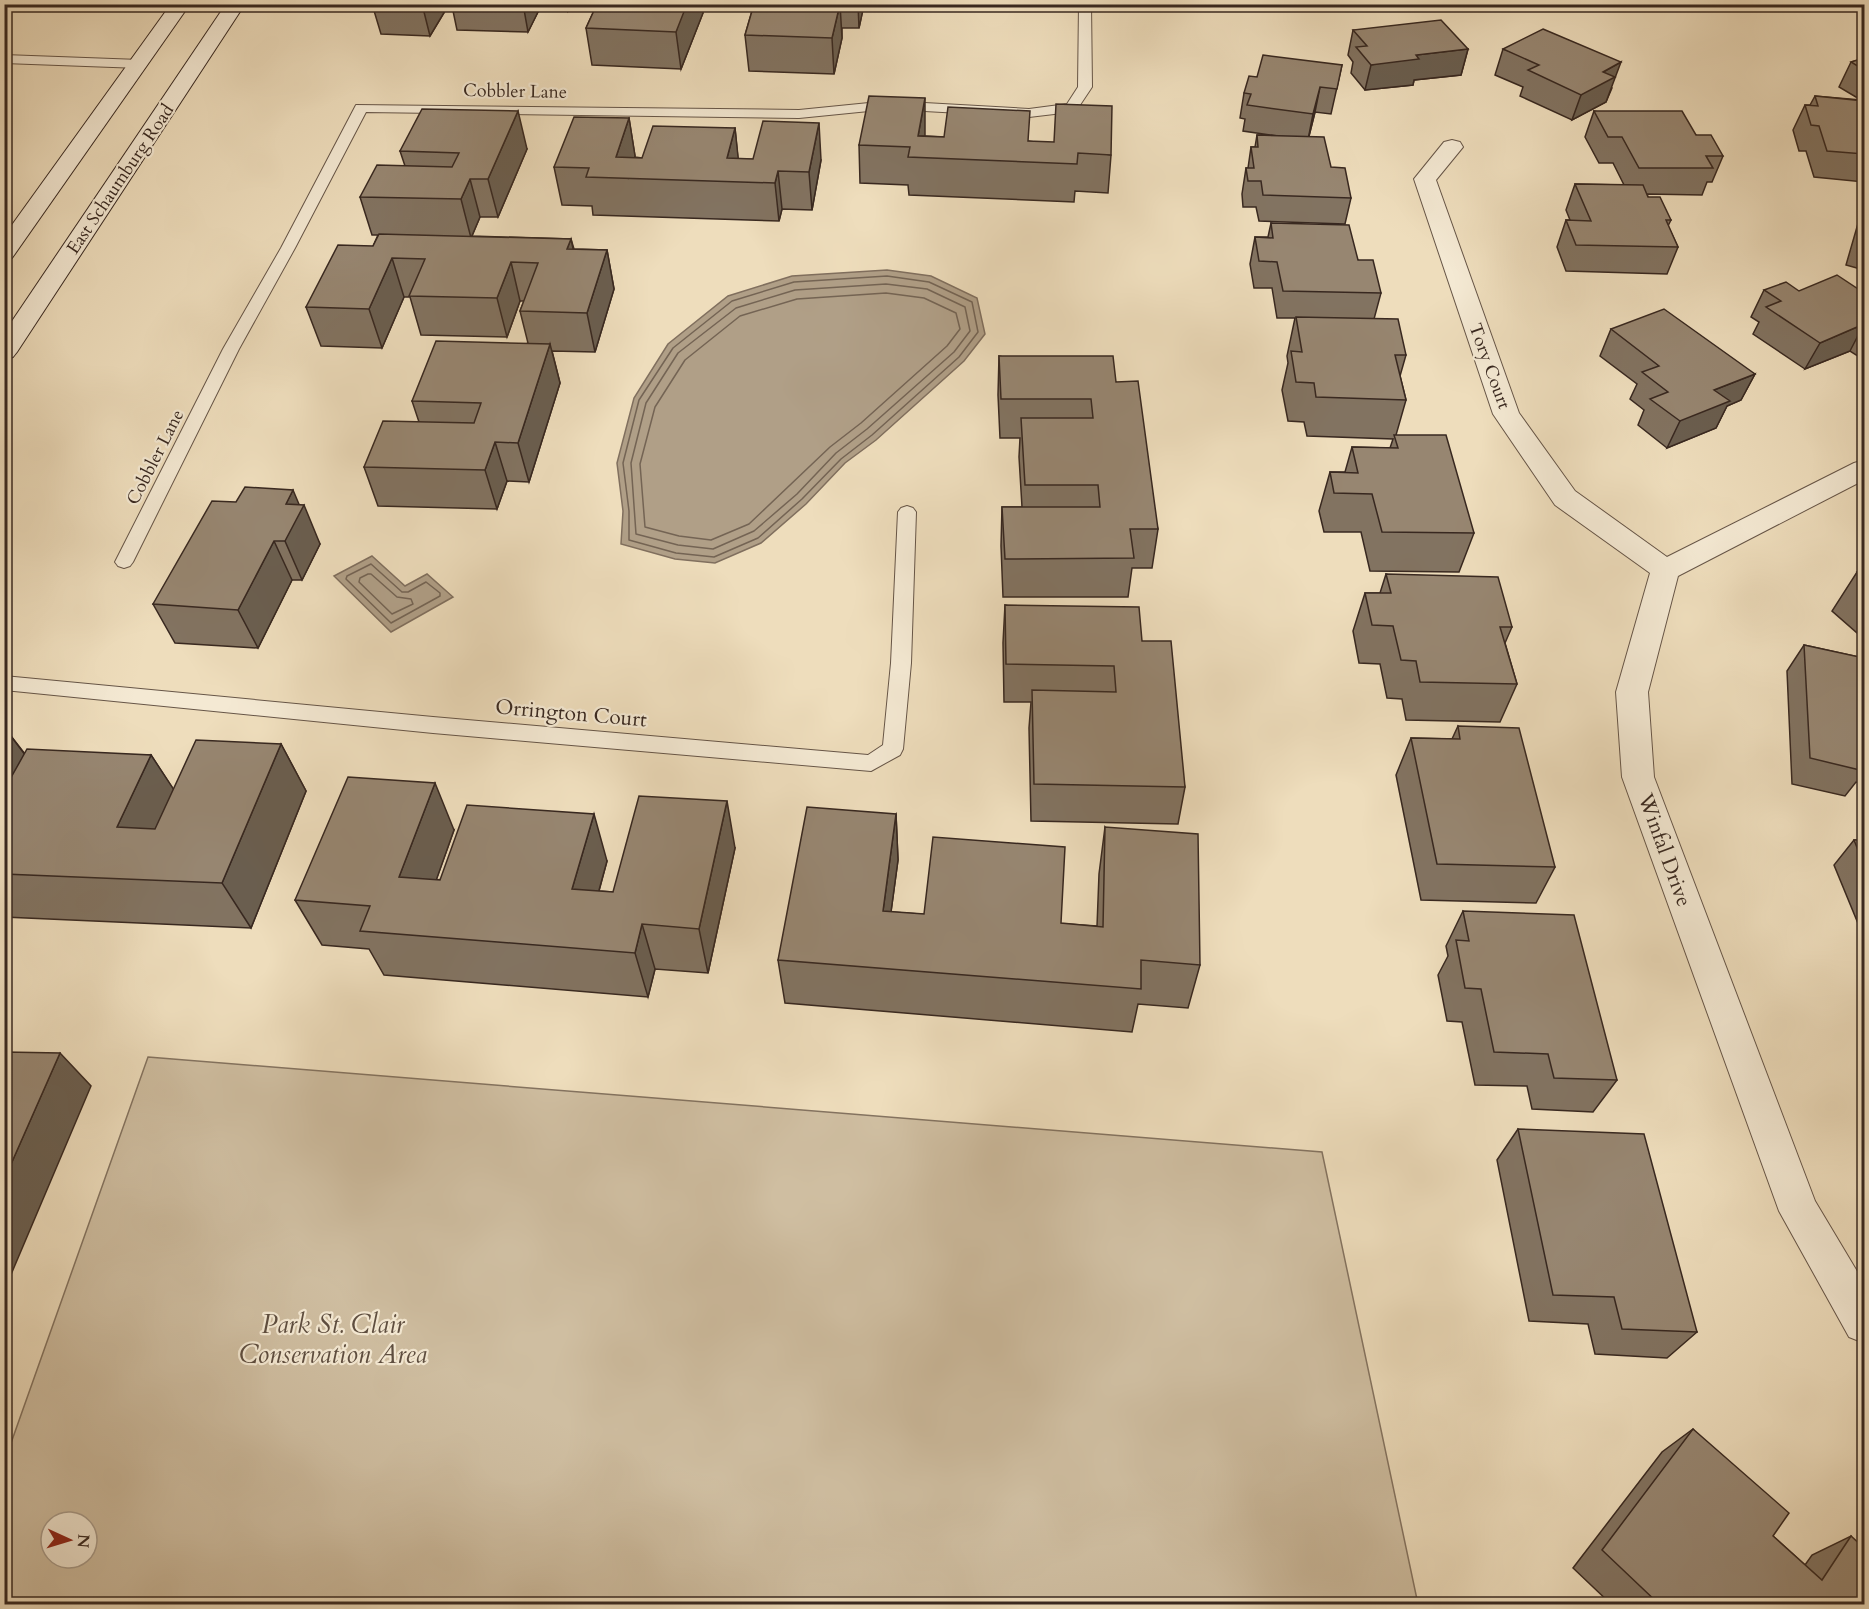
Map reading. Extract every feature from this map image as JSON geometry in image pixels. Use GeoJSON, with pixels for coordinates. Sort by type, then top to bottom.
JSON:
{"type":"FeatureCollection","features":[{"type":"Feature","properties":{"kind":"street"},"geometry":{"type":"LineString","coordinates":[[4,253],[181,4]]}},
{"type":"Feature","properties":{"kind":"street","name":"East Schaumburg Road"},"geometry":{"type":"LineString","coordinates":[[4,352],[236,4]]}},
{"type":"Feature","properties":{"kind":"street","name":"Tory Court"},"geometry":{"type":"LineString","coordinates":[[1452,147],[1425,179],[1506,414],[1565,498],[1665,570]]}},
{"type":"Feature","properties":{"kind":"street"},"geometry":{"type":"LineString","coordinates":[[1665,570],[1864,470]]}},
{"type":"Feature","properties":{"kind":"street","name":"Winfal Drive"},"geometry":{"type":"LineString","coordinates":[[1665,570],[1632,692],[1638,777],[1799,1210],[1864,1322]]}},
{"type":"Feature","properties":{"kind":"lane","name":"Cobbler Lane"},"geometry":{"type":"LineString","coordinates":[[124,562],[231,349],[288,248],[361,108],[799,114],[889,105],[1029,113],[1071,108],[1085,87],[1085,4]]}},
{"type":"Feature","properties":{"kind":"lane"},"geometry":{"type":"LineString","coordinates":[[4,59],[140,64]]}},
{"type":"Feature","properties":{"kind":"lane","name":"Orrington Court"},"geometry":{"type":"LineString","coordinates":[[4,683],[433,725],[871,763],[892,749],[901,663],[907,512]]}},
{"type":"Feature","properties":{"kind":"green space","name":"Park St. Clair Conservation Area"},"geometry":{"type":"Polygon","coordinates":[[[148,1057],[1322,1152],[1418,1604],[5,1604],[5,1460],[148,1057]]]}},
{"type":"Feature","properties":{"kind":"water"},"geometry":{"type":"Polygon","coordinates":[[[887,270],[931,276],[977,298],[985,334],[964,361],[876,440],[845,463],[806,504],[761,543],[715,563],[675,559],[621,544],[623,511],[617,463],[634,398],[668,344],[728,296],[792,276],[887,270]]]}},
{"type":"Feature","properties":{"kind":"water"},"geometry":{"type":"Polygon","coordinates":[[[372,556],[405,586],[427,574],[453,597],[391,632],[334,576],[372,556]]]}},
{"type":"Feature","properties":{"kind":"building"},"geometry":{"type":"Polygon","coordinates":[[[597,4],[687,4],[676,32],[586,28],[597,4]]]}},
{"type":"Feature","properties":{"kind":"building"},"geometry":{"type":"Polygon","coordinates":[[[754,4],[840,4],[832,38],[745,35],[754,4]]]}},
{"type":"Feature","properties":{"kind":"building"},"geometry":{"type":"Polygon","coordinates":[[[1441,20],[1468,49],[1416,55],[1419,59],[1371,65],[1356,47],[1367,46],[1353,30],[1441,20]]]}},
{"type":"Feature","properties":{"kind":"building"},"geometry":{"type":"Polygon","coordinates":[[[1543,29],[1621,62],[1603,72],[1615,77],[1581,95],[1528,70],[1539,65],[1503,49],[1543,29]]]}},
{"type":"Feature","properties":{"kind":"building"},"geometry":{"type":"Polygon","coordinates":[[[1263,55],[1342,65],[1337,89],[1320,87],[1313,114],[1247,105],[1251,94],[1244,93],[1249,76],[1257,77],[1263,55]]]}},
{"type":"Feature","properties":{"kind":"building"},"geometry":{"type":"Polygon","coordinates":[[[1864,58],[1864,70],[1851,62],[1864,58]]]}},
{"type":"Feature","properties":{"kind":"building"},"geometry":{"type":"Polygon","coordinates":[[[869,96],[925,98],[918,136],[944,137],[948,107],[1030,111],[1028,141],[1054,142],[1056,104],[1112,106],[1111,155],[1078,153],[1077,164],[908,157],[910,147],[859,145],[869,96]]]}},
{"type":"Feature","properties":{"kind":"building"},"geometry":{"type":"Polygon","coordinates":[[[1815,96],[1864,101],[1864,154],[1827,151],[1819,126],[1811,125],[1805,105],[1818,106],[1815,96]]]}},
{"type":"Feature","properties":{"kind":"building"},"geometry":{"type":"Polygon","coordinates":[[[422,109],[518,111],[488,179],[470,179],[461,199],[360,197],[377,165],[452,167],[459,153],[400,151],[422,109]]]}},
{"type":"Feature","properties":{"kind":"building"},"geometry":{"type":"Polygon","coordinates":[[[1594,111],[1682,111],[1696,135],[1711,135],[1723,156],[1706,156],[1713,168],[1639,168],[1622,137],[1608,137],[1594,111]]]}},
{"type":"Feature","properties":{"kind":"building"},"geometry":{"type":"Polygon","coordinates":[[[574,117],[629,118],[616,157],[642,158],[653,126],[735,128],[727,158],[753,159],[763,121],[819,123],[809,172],[778,171],[775,183],[586,177],[589,168],[554,167],[574,117]]]}},
{"type":"Feature","properties":{"kind":"building"},"geometry":{"type":"Polygon","coordinates":[[[1257,135],[1324,137],[1331,167],[1345,168],[1351,198],[1263,195],[1261,181],[1248,181],[1246,168],[1254,168],[1251,147],[1258,147],[1257,135]]]}},
{"type":"Feature","properties":{"kind":"building"},"geometry":{"type":"Polygon","coordinates":[[[1575,184],[1643,185],[1648,197],[1660,197],[1671,220],[1666,220],[1678,247],[1576,245],[1566,220],[1591,221],[1575,184]]]}},
{"type":"Feature","properties":{"kind":"building"},"geometry":{"type":"Polygon","coordinates":[[[1864,222],[1864,240],[1860,239],[1864,222]]]}},
{"type":"Feature","properties":{"kind":"building"},"geometry":{"type":"Polygon","coordinates":[[[1271,223],[1349,225],[1358,260],[1373,260],[1381,293],[1283,291],[1277,262],[1259,261],[1255,237],[1273,238],[1271,223]]]}},
{"type":"Feature","properties":{"kind":"building"},"geometry":{"type":"Polygon","coordinates":[[[379,234],[571,239],[567,249],[607,250],[587,313],[520,311],[538,263],[511,262],[497,298],[409,296],[425,259],[392,258],[369,309],[306,307],[338,245],[373,246],[379,234]]]}},
{"type":"Feature","properties":{"kind":"building"},"geometry":{"type":"Polygon","coordinates":[[[1837,275],[1864,293],[1864,324],[1820,343],[1766,307],[1781,301],[1764,290],[1786,282],[1799,291],[1837,275]]]}},
{"type":"Feature","properties":{"kind":"building"},"geometry":{"type":"Polygon","coordinates":[[[1664,309],[1755,374],[1714,390],[1730,401],[1680,421],[1650,399],[1668,392],[1642,372],[1659,366],[1611,329],[1664,309]]]}},
{"type":"Feature","properties":{"kind":"building"},"geometry":{"type":"Polygon","coordinates":[[[1296,317],[1398,319],[1406,355],[1395,355],[1406,400],[1316,397],[1314,383],[1296,382],[1291,351],[1302,352],[1296,317]]]}},
{"type":"Feature","properties":{"kind":"building"},"geometry":{"type":"Polygon","coordinates":[[[436,341],[550,344],[518,443],[495,442],[485,470],[364,467],[383,421],[474,423],[481,403],[412,401],[436,341]]]}},
{"type":"Feature","properties":{"kind":"building"},"geometry":{"type":"Polygon","coordinates":[[[999,356],[1113,356],[1116,382],[1138,381],[1158,529],[1130,529],[1134,558],[1005,559],[1002,507],[1100,507],[1098,485],[1025,485],[1021,418],[1093,418],[1091,399],[1001,399],[999,356]]]}},
{"type":"Feature","properties":{"kind":"building"},"geometry":{"type":"Polygon","coordinates":[[[1394,435],[1446,435],[1474,533],[1382,532],[1372,494],[1334,493],[1330,472],[1358,473],[1352,447],[1398,448],[1394,435]]]}},
{"type":"Feature","properties":{"kind":"building"},"geometry":{"type":"Polygon","coordinates":[[[245,487],[293,490],[286,504],[304,505],[285,541],[274,541],[238,610],[153,604],[212,501],[236,502],[245,487]]]}},
{"type":"Feature","properties":{"kind":"building"},"geometry":{"type":"Polygon","coordinates":[[[1864,569],[1864,579],[1857,572],[1864,569]]]}},
{"type":"Feature","properties":{"kind":"building"},"geometry":{"type":"Polygon","coordinates":[[[1386,574],[1498,577],[1512,627],[1500,627],[1517,684],[1420,682],[1416,661],[1401,660],[1393,626],[1372,625],[1365,593],[1391,593],[1386,574]]]}},
{"type":"Feature","properties":{"kind":"building"},"geometry":{"type":"Polygon","coordinates":[[[1005,605],[1139,607],[1142,641],[1171,641],[1185,787],[1034,784],[1032,690],[1116,692],[1114,666],[1006,664],[1005,605]]]}},
{"type":"Feature","properties":{"kind":"building"},"geometry":{"type":"Polygon","coordinates":[[[1804,645],[1864,658],[1864,771],[1810,758],[1804,645]]]}},
{"type":"Feature","properties":{"kind":"building"},"geometry":{"type":"Polygon","coordinates":[[[1458,726],[1519,728],[1555,867],[1437,864],[1411,738],[1460,739],[1458,726]]]}},
{"type":"Feature","properties":{"kind":"building"},"geometry":{"type":"Polygon","coordinates":[[[196,740],[281,744],[222,883],[4,874],[4,790],[27,749],[151,755],[117,827],[155,829],[196,740]]]}},
{"type":"Feature","properties":{"kind":"building"},"geometry":{"type":"Polygon","coordinates":[[[348,777],[435,783],[399,877],[440,880],[467,805],[594,814],[572,889],[613,892],[639,796],[727,801],[699,929],[642,924],[635,953],[360,931],[370,906],[295,900],[348,777]]]}},
{"type":"Feature","properties":{"kind":"building"},"geometry":{"type":"Polygon","coordinates":[[[807,807],[896,814],[883,911],[924,914],[933,837],[1065,847],[1061,923],[1103,927],[1105,827],[1198,834],[1200,965],[1141,960],[1141,989],[778,960],[807,807]]]}},
{"type":"Feature","properties":{"kind":"building"},"geometry":{"type":"Polygon","coordinates":[[[1854,840],[1864,840],[1864,865],[1854,840]]]}},
{"type":"Feature","properties":{"kind":"building"},"geometry":{"type":"Polygon","coordinates":[[[1463,911],[1574,915],[1617,1080],[1554,1078],[1548,1054],[1494,1052],[1481,989],[1465,988],[1456,940],[1469,941],[1463,911]]]}},
{"type":"Feature","properties":{"kind":"building"},"geometry":{"type":"Polygon","coordinates":[[[4,1052],[60,1053],[4,1180],[4,1052]]]}},
{"type":"Feature","properties":{"kind":"building"},"geometry":{"type":"Polygon","coordinates":[[[1518,1129],[1644,1134],[1697,1332],[1622,1329],[1614,1297],[1553,1295],[1518,1129]]]}},
{"type":"Feature","properties":{"kind":"building"},"geometry":{"type":"Polygon","coordinates":[[[1693,1429],[1789,1513],[1773,1536],[1822,1580],[1851,1536],[1864,1548],[1864,1605],[1660,1605],[1602,1550],[1693,1429]]]}}]}
